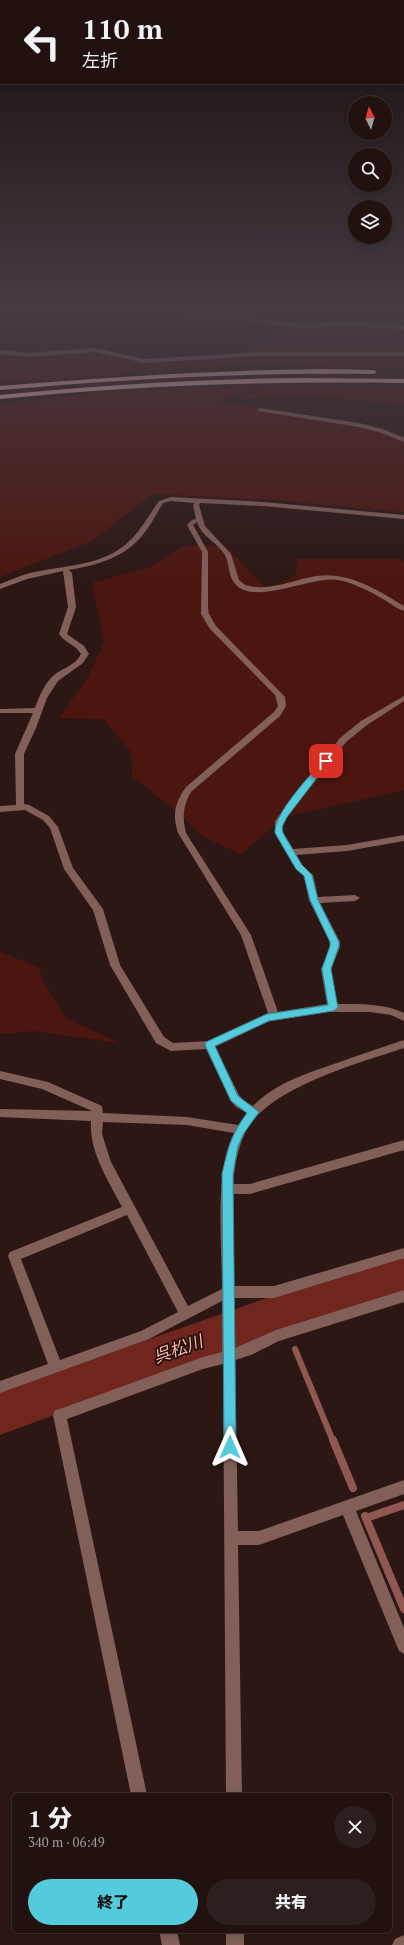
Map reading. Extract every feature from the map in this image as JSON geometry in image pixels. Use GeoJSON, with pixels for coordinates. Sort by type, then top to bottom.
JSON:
{"type":"FeatureCollection","features":[{"type":"Feature","properties":{"kind":"street"},"geometry":{"type":"LineString","coordinates":[[260,410],[280,411],[310,418],[362,424],[384,430],[404,440]]}},
{"type":"Feature","properties":{"kind":"street"},"geometry":{"type":"LineString","coordinates":[[0,588],[24,577],[100,561],[122,550],[142,532],[164,500],[175,498],[225,504],[263,504],[404,516]]}},
{"type":"Feature","properties":{"kind":"street"},"geometry":{"type":"LineString","coordinates":[[198,501],[196,505],[199,520],[205,532],[228,554],[236,580],[242,587],[262,591],[318,578],[332,577],[351,582],[389,600],[404,609]]}},
{"type":"Feature","properties":{"kind":"street"},"geometry":{"type":"LineString","coordinates":[[199,520],[194,521],[190,526],[204,552],[205,614],[213,627],[278,693],[281,697],[282,706],[277,714],[189,789],[181,803],[178,818],[182,833],[246,935],[274,1016]]}},
{"type":"Feature","properties":{"kind":"street"},"geometry":{"type":"LineString","coordinates":[[20,806],[19,754],[50,685],[60,675],[83,660],[85,654],[83,649],[67,639],[63,634],[72,607],[68,573],[65,569]]}},
{"type":"Feature","properties":{"kind":"street"},"geometry":{"type":"LineString","coordinates":[[333,1008],[326,969],[335,946],[335,942],[314,900],[308,875],[299,867],[279,833],[279,821],[343,740],[364,723],[404,698]]}},
{"type":"Feature","properties":{"kind":"street"},"geometry":{"type":"LineString","coordinates":[[0,711],[39,710]]}},
{"type":"Feature","properties":{"kind":"street"},"geometry":{"type":"LineString","coordinates":[[0,809],[20,806],[26,807],[46,818],[54,826],[69,869],[98,909],[115,965],[160,1040],[171,1047],[209,1045],[256,1022],[274,1016],[333,1008],[370,1008],[393,1012],[404,1017]]}},
{"type":"Feature","properties":{"kind":"street"},"geometry":{"type":"LineString","coordinates":[[290,852],[347,848],[404,838]]}},
{"type":"Feature","properties":{"kind":"street"},"geometry":{"type":"LineString","coordinates":[[314,900],[355,898]]}},
{"type":"Feature","properties":{"kind":"street"},"geometry":{"type":"LineString","coordinates":[[234,1793],[227,1189],[229,1162],[233,1146],[240,1130],[254,1112],[275,1093],[308,1077],[404,1044]]}},
{"type":"Feature","properties":{"kind":"street"},"geometry":{"type":"LineString","coordinates":[[209,1045],[235,1098],[240,1104],[254,1112]]}},
{"type":"Feature","properties":{"kind":"street"},"geometry":{"type":"LineString","coordinates":[[0,1076],[44,1085],[98,1109],[96,1134],[100,1151],[110,1175],[186,1314]]}},
{"type":"Feature","properties":{"kind":"street"},"geometry":{"type":"LineString","coordinates":[[0,1113],[187,1121],[240,1130]]}},
{"type":"Feature","properties":{"kind":"street"},"geometry":{"type":"LineString","coordinates":[[227,1189],[250,1189],[404,1145]]}},
{"type":"Feature","properties":{"kind":"street"},"geometry":{"type":"LineString","coordinates":[[56,1367],[14,1256],[129,1209]]}},
{"type":"Feature","properties":{"kind":"street"},"geometry":{"type":"LineString","coordinates":[[0,1387],[145,1335],[186,1314],[228,1298],[274,1292],[404,1253]]}},
{"type":"Feature","properties":{"kind":"street"},"geometry":{"type":"LineString","coordinates":[[139,1793],[60,1415],[229,1353],[246,1351],[276,1336],[404,1296]]}},
{"type":"Feature","properties":{"kind":"street"},"geometry":{"type":"LineString","coordinates":[[231,1538],[259,1538],[404,1487]]}},
{"type":"Feature","properties":{"kind":"street"},"geometry":{"type":"LineString","coordinates":[[347,1507],[404,1646]]}},
{"type":"Feature","properties":{"kind":"street"},"geometry":{"type":"LineString","coordinates":[[168,1933],[171,1945]]}},
{"type":"Feature","properties":{"kind":"street"},"geometry":{"type":"LineString","coordinates":[[235,1933],[235,1945]]}},
{"type":"Feature","properties":{"kind":"shaded area"},"geometry":{"type":"Polygon","coordinates":[[[37,400],[223,400],[220,401],[388,431],[404,436],[404,512],[273,500],[153,494],[92,541],[0,577],[0,404],[37,400]]]}},
{"type":"Feature","properties":{"kind":"shaded area"},"geometry":{"type":"Polygon","coordinates":[[[354,400],[404,400],[404,404],[354,400]]]}},
{"type":"Feature","properties":{"kind":"shaded area"},"geometry":{"type":"Polygon","coordinates":[[[225,545],[267,589],[296,575],[297,559],[401,559],[404,562],[404,790],[285,817],[241,854],[202,836],[177,812],[132,776],[131,752],[103,719],[59,718],[88,677],[104,642],[92,583],[150,567],[184,546],[225,545]]]}},
{"type":"Feature","properties":{"kind":"shaded area"},"geometry":{"type":"Polygon","coordinates":[[[0,952],[38,967],[44,983],[67,1019],[120,1043],[34,1031],[0,1034],[0,952]]]}},
{"type":"Feature","properties":{"kind":"waterway","name":"呉松川"},"geometry":{"type":"LineString","coordinates":[[0,1413],[273,1315],[404,1274]]}},
{"type":"Feature","properties":{"kind":"waterway"},"geometry":{"type":"LineString","coordinates":[[280,1313],[286,1326]]}},
{"type":"Feature","properties":{"kind":"waterway"},"geometry":{"type":"LineString","coordinates":[[295,1349],[333,1441]]}},
{"type":"Feature","properties":{"kind":"waterway"},"geometry":{"type":"LineString","coordinates":[[333,1440],[353,1488]]}},
{"type":"Feature","properties":{"kind":"waterway"},"geometry":{"type":"LineString","coordinates":[[366,1518],[404,1505]]}},
{"type":"Feature","properties":{"kind":"waterway"},"geometry":{"type":"LineString","coordinates":[[365,1516],[404,1609]]}},
{"type":"Feature","properties":{"kind":"route"},"geometry":{"type":"LineString","coordinates":[[230,1447],[228,1174],[233,1146],[240,1130],[254,1112],[237,1101],[209,1045],[261,1019],[333,1008],[326,969],[335,946],[335,942],[314,900],[308,875],[299,867],[279,833],[278,827],[279,821],[326,761]]}}]}
